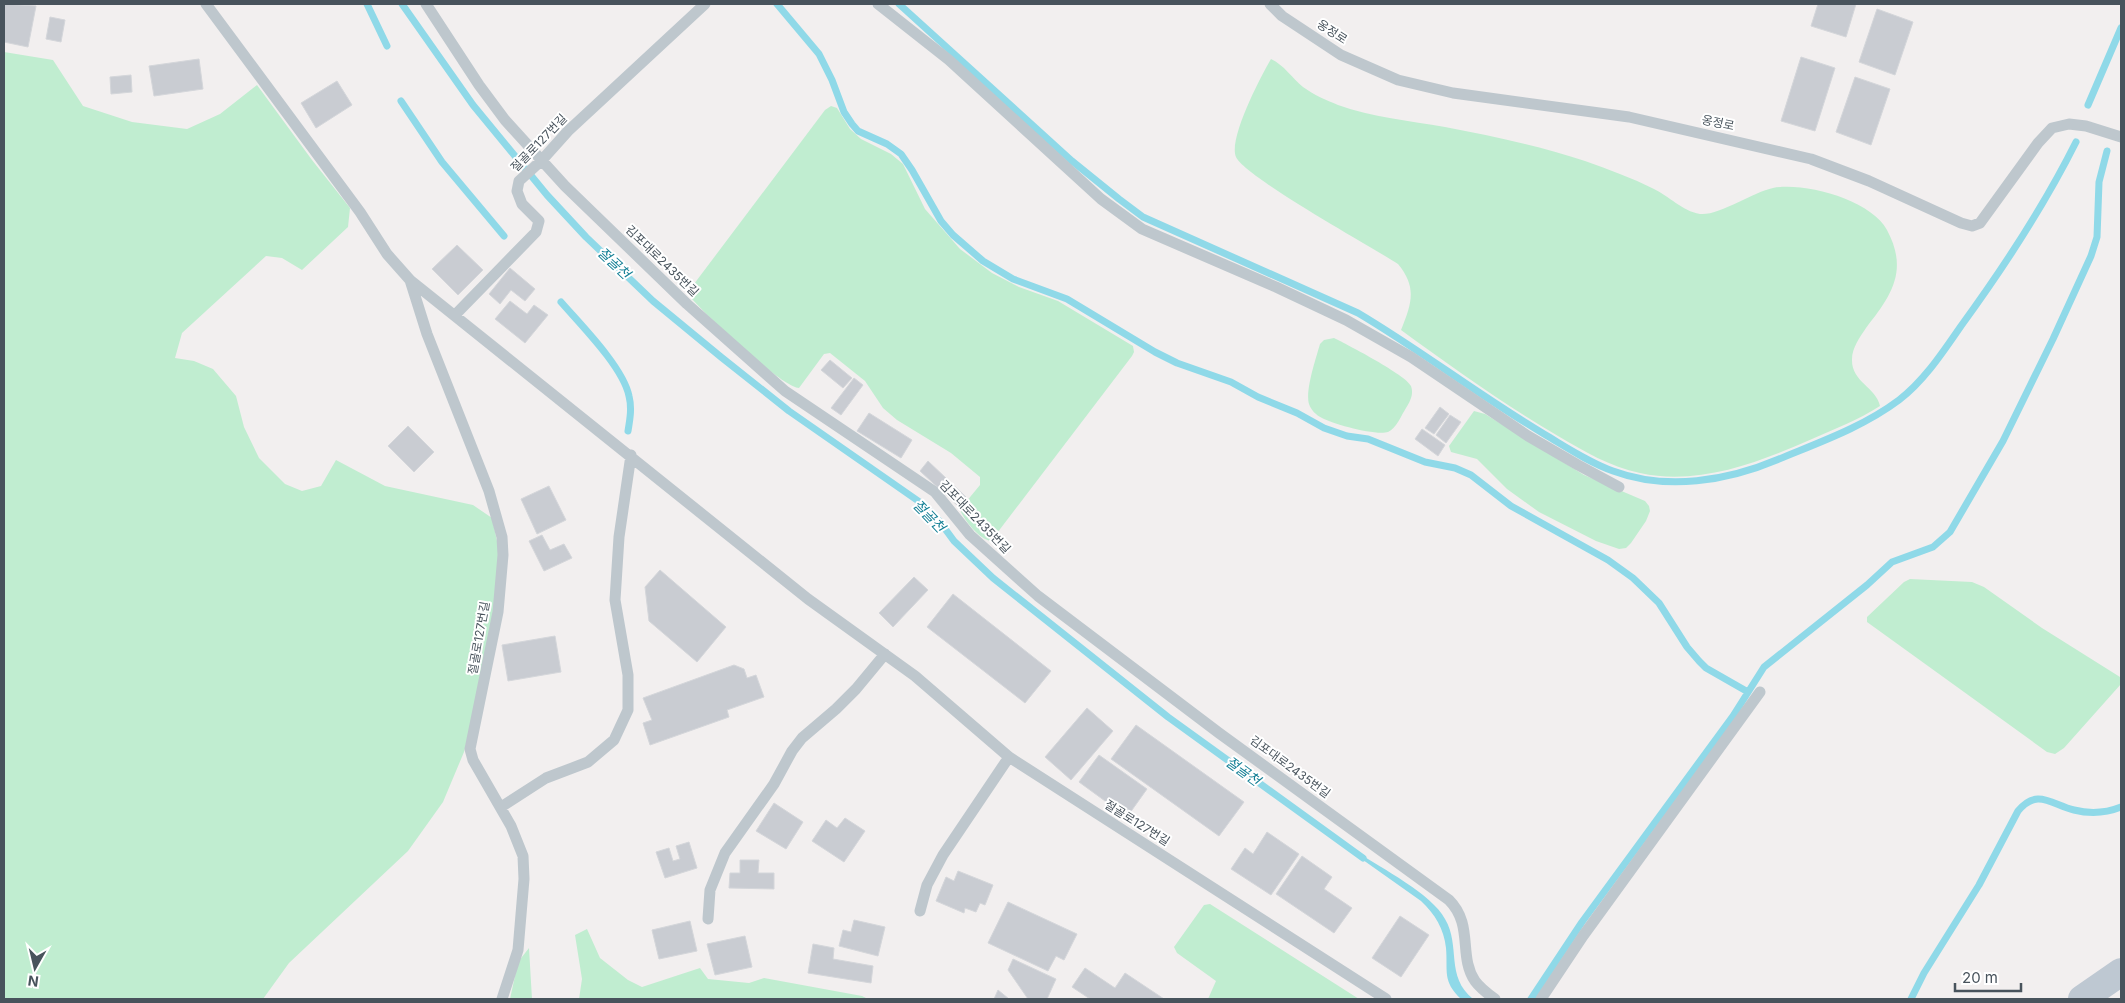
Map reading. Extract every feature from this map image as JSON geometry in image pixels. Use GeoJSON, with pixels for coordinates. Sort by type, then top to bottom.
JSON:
{"type":"FeatureCollection","features":[{"type":"Feature","properties":{"kind":"street"},"geometry":{"type":"LineString","coordinates":[[2082,999],[2121,972]]}},
{"type":"Feature","properties":{"kind":"lane","name":"절골로127번길"},"geometry":{"type":"LineString","coordinates":[[206,4],[360,212],[387,254],[410,280],[631,455],[808,599],[915,676],[1009,757],[1386,999]]}},
{"type":"Feature","properties":{"kind":"lane","name":"김포대로2435번길"},"geometry":{"type":"LineString","coordinates":[[426,4],[478,85],[540,162],[687,304],[785,391],[935,492],[970,535],[1038,596],[1219,733],[1449,900],[1458,910],[1463,920],[1469,965],[1474,980],[1495,999]]}},
{"type":"Feature","properties":{"kind":"lane","name":"절골로127번길"},"geometry":{"type":"LineString","coordinates":[[455,315],[536,232],[539,222],[522,204],[517,191],[519,181],[540,162],[568,131],[705,4]]}},
{"type":"Feature","properties":{"kind":"lane"},"geometry":{"type":"LineString","coordinates":[[878,4],[949,60],[1101,199],[1142,229],[1276,287],[1346,320],[1411,357],[1528,436],[1578,466],[1619,487]]}},
{"type":"Feature","properties":{"kind":"lane","name":"옹정로"},"geometry":{"type":"LineString","coordinates":[[1270,4],[1282,16],[1341,55],[1398,80],[1453,92],[1629,117],[1811,159],[1869,181],[1961,224],[1972,226],[1980,223],[2038,143],[2052,128],[2069,124],[2086,126],[2121,137]]}},
{"type":"Feature","properties":{"kind":"lane","name":"절골로127번길"},"geometry":{"type":"LineString","coordinates":[[410,280],[427,334],[489,491],[502,537],[503,555],[498,612],[470,749],[477,767],[511,826],[523,856],[524,879],[518,950],[502,999]]}},
{"type":"Feature","properties":{"kind":"lane"},"geometry":{"type":"LineString","coordinates":[[500,807],[546,778],[588,762],[614,740],[628,710],[628,675],[615,600],[619,537],[631,455]]}},
{"type":"Feature","properties":{"kind":"lane"},"geometry":{"type":"LineString","coordinates":[[708,919],[710,890],[725,853],[774,784],[792,752],[802,738],[856,689],[885,654]]}},
{"type":"Feature","properties":{"kind":"lane"},"geometry":{"type":"LineString","coordinates":[[1540,999],[1583,936],[1760,692]]}},
{"type":"Feature","properties":{"kind":"lane"},"geometry":{"type":"LineString","coordinates":[[920,911],[927,885],[943,855],[1009,757]]}},
{"type":"Feature","properties":{"kind":"green space"},"geometry":{"type":"Polygon","coordinates":[[[4,52],[53,60],[83,106],[132,122],[187,129],[220,114],[257,85],[350,208],[348,227],[302,270],[282,258],[266,256],[182,333],[175,358],[194,361],[213,369],[236,396],[244,427],[259,458],[285,484],[302,491],[321,486],[336,460],[385,486],[473,505],[492,518],[499,550],[495,609],[483,675],[464,752],[443,802],[408,851],[289,963],[263,999],[4,999],[4,52]]]}},
{"type":"Feature","properties":{"kind":"green space"},"geometry":{"type":"Polygon","coordinates":[[[1271,59],[1307,90],[1338,105],[1378,116],[1498,138],[1568,156],[1637,181],[1660,192],[1681,207],[1700,214],[1708,214],[1726,208],[1765,190],[1786,187],[1802,188],[1836,195],[1867,210],[1879,219],[1887,230],[1897,258],[1897,271],[1889,294],[1859,339],[1852,355],[1855,373],[1878,399],[1880,406],[1863,416],[1792,448],[1728,470],[1706,474],[1662,476],[1640,473],[1608,463],[1578,447],[1498,398],[1401,330],[1408,312],[1411,296],[1408,280],[1398,264],[1261,180],[1244,167],[1236,157],[1235,148],[1241,123],[1253,93],[1271,59]]]}},
{"type":"Feature","properties":{"kind":"green space"},"geometry":{"type":"Polygon","coordinates":[[[831,106],[837,108],[850,129],[861,139],[891,154],[903,164],[925,209],[960,249],[992,273],[1019,287],[1058,301],[1133,346],[1134,352],[1132,356],[991,541],[978,534],[961,512],[961,508],[980,485],[980,477],[951,453],[897,420],[883,408],[865,381],[830,353],[824,354],[799,388],[790,385],[761,364],[728,334],[692,299],[689,291],[825,110],[831,106]]]}},
{"type":"Feature","properties":{"kind":"green space"},"geometry":{"type":"Polygon","coordinates":[[[1334,338],[1388,368],[1411,386],[1412,395],[1410,401],[1394,428],[1388,432],[1365,431],[1345,426],[1322,418],[1311,408],[1308,391],[1320,344],[1324,340],[1334,338]]]}},
{"type":"Feature","properties":{"kind":"green space"},"geometry":{"type":"Polygon","coordinates":[[[1474,411],[1485,414],[1584,475],[1645,501],[1650,511],[1646,521],[1631,543],[1626,548],[1619,549],[1596,541],[1539,512],[1507,489],[1477,459],[1451,452],[1449,446],[1474,411]]]}},
{"type":"Feature","properties":{"kind":"green space"},"geometry":{"type":"Polygon","coordinates":[[[1910,579],[1972,582],[1984,587],[2042,628],[2120,677],[2121,684],[2064,748],[2055,754],[2047,752],[1867,622],[1867,617],[1904,582],[1910,579]]]}},
{"type":"Feature","properties":{"kind":"green space"},"geometry":{"type":"Polygon","coordinates":[[[1210,904],[1359,999],[1208,999],[1216,981],[1177,953],[1174,947],[1204,905],[1210,904]]]}},
{"type":"Feature","properties":{"kind":"green space"},"geometry":{"type":"Polygon","coordinates":[[[587,929],[600,958],[628,980],[642,987],[700,968],[708,979],[749,983],[764,978],[862,996],[868,999],[579,999],[582,979],[575,935],[587,929]]]}},
{"type":"Feature","properties":{"kind":"green space"},"geometry":{"type":"Polygon","coordinates":[[[529,948],[532,999],[510,999],[518,962],[529,948]]]}},
{"type":"Feature","properties":{"kind":"water"},"geometry":{"type":"Polygon","coordinates":[[[1357,852],[1418,891],[1438,910],[1450,929],[1459,981],[1464,990],[1473,999],[1461,999],[1448,981],[1446,948],[1443,934],[1431,911],[1421,901],[1356,855],[1357,852]]]}},
{"type":"Feature","properties":{"kind":"building"},"geometry":{"type":"Polygon","coordinates":[[[4,4],[36,6],[28,47],[4,42],[4,4]]]}},
{"type":"Feature","properties":{"kind":"building"},"geometry":{"type":"Polygon","coordinates":[[[1818,4],[1856,4],[1846,37],[1811,26],[1818,4]]]}},
{"type":"Feature","properties":{"kind":"building"},"geometry":{"type":"Polygon","coordinates":[[[1877,9],[1913,22],[1895,75],[1859,62],[1877,9]]]}},
{"type":"Feature","properties":{"kind":"building"},"geometry":{"type":"Polygon","coordinates":[[[50,17],[65,20],[61,42],[46,39],[50,17]]]}},
{"type":"Feature","properties":{"kind":"building"},"geometry":{"type":"Polygon","coordinates":[[[1801,57],[1835,68],[1815,131],[1781,121],[1801,57]]]}},
{"type":"Feature","properties":{"kind":"building"},"geometry":{"type":"Polygon","coordinates":[[[199,59],[203,89],[154,96],[149,66],[199,59]]]}},
{"type":"Feature","properties":{"kind":"building"},"geometry":{"type":"Polygon","coordinates":[[[131,75],[132,92],[111,94],[110,77],[131,75]]]}},
{"type":"Feature","properties":{"kind":"building"},"geometry":{"type":"Polygon","coordinates":[[[1855,77],[1890,89],[1871,145],[1836,132],[1855,77]]]}},
{"type":"Feature","properties":{"kind":"building"},"geometry":{"type":"Polygon","coordinates":[[[337,81],[352,105],[316,128],[301,103],[337,81]]]}},
{"type":"Feature","properties":{"kind":"building"},"geometry":{"type":"Polygon","coordinates":[[[457,245],[483,270],[458,295],[432,269],[457,245]]]}},
{"type":"Feature","properties":{"kind":"building"},"geometry":{"type":"Polygon","coordinates":[[[510,268],[535,289],[525,301],[511,290],[500,304],[489,294],[510,268]]]}},
{"type":"Feature","properties":{"kind":"building"},"geometry":{"type":"Polygon","coordinates":[[[510,301],[527,314],[534,305],[548,315],[525,343],[495,319],[510,301]]]}},
{"type":"Feature","properties":{"kind":"building"},"geometry":{"type":"Polygon","coordinates":[[[830,360],[852,378],[843,388],[821,370],[830,360]]]}},
{"type":"Feature","properties":{"kind":"building"},"geometry":{"type":"Polygon","coordinates":[[[854,378],[863,385],[841,415],[831,408],[854,378]]]}},
{"type":"Feature","properties":{"kind":"building"},"geometry":{"type":"Polygon","coordinates":[[[1440,407],[1449,414],[1434,434],[1425,428],[1440,407]]]}},
{"type":"Feature","properties":{"kind":"building"},"geometry":{"type":"Polygon","coordinates":[[[869,413],[912,440],[901,458],[857,431],[869,413]]]}},
{"type":"Feature","properties":{"kind":"building"},"geometry":{"type":"Polygon","coordinates":[[[1450,415],[1461,422],[1446,443],[1436,435],[1450,415]]]}},
{"type":"Feature","properties":{"kind":"building"},"geometry":{"type":"Polygon","coordinates":[[[408,426],[434,452],[414,472],[388,446],[408,426]]]}},
{"type":"Feature","properties":{"kind":"building"},"geometry":{"type":"Polygon","coordinates":[[[1422,429],[1445,445],[1438,456],[1415,439],[1422,429]]]}},
{"type":"Feature","properties":{"kind":"building"},"geometry":{"type":"Polygon","coordinates":[[[928,461],[966,497],[958,506],[920,471],[928,461]]]}},
{"type":"Feature","properties":{"kind":"building"},"geometry":{"type":"Polygon","coordinates":[[[549,486],[566,520],[537,534],[521,499],[549,486]]]}},
{"type":"Feature","properties":{"kind":"building"},"geometry":{"type":"Polygon","coordinates":[[[542,535],[550,550],[564,544],[572,558],[544,571],[529,541],[542,535]]]}},
{"type":"Feature","properties":{"kind":"building"},"geometry":{"type":"Polygon","coordinates":[[[660,570],[726,627],[697,662],[649,621],[645,587],[660,570]]]}},
{"type":"Feature","properties":{"kind":"building"},"geometry":{"type":"Polygon","coordinates":[[[914,577],[928,590],[893,627],[879,613],[914,577]]]}},
{"type":"Feature","properties":{"kind":"building"},"geometry":{"type":"Polygon","coordinates":[[[953,594],[1051,671],[1025,703],[927,627],[953,594]]]}},
{"type":"Feature","properties":{"kind":"building"},"geometry":{"type":"Polygon","coordinates":[[[555,636],[561,672],[508,681],[502,645],[555,636]]]}},
{"type":"Feature","properties":{"kind":"building"},"geometry":{"type":"Polygon","coordinates":[[[734,665],[744,669],[747,678],[756,675],[764,697],[727,710],[729,717],[650,745],[643,723],[652,720],[643,698],[734,665]]]}},
{"type":"Feature","properties":{"kind":"building"},"geometry":{"type":"Polygon","coordinates":[[[1087,708],[1113,731],[1071,780],[1045,757],[1087,708]]]}},
{"type":"Feature","properties":{"kind":"building"},"geometry":{"type":"Polygon","coordinates":[[[1136,725],[1244,802],[1219,836],[1111,759],[1136,725]]]}},
{"type":"Feature","properties":{"kind":"building"},"geometry":{"type":"Polygon","coordinates":[[[1099,755],[1147,789],[1127,817],[1079,782],[1099,755]]]}},
{"type":"Feature","properties":{"kind":"building"},"geometry":{"type":"Polygon","coordinates":[[[774,803],[803,822],[786,849],[756,831],[774,803]]]}},
{"type":"Feature","properties":{"kind":"building"},"geometry":{"type":"Polygon","coordinates":[[[845,818],[865,831],[844,862],[812,841],[826,820],[837,828],[845,818]]]}},
{"type":"Feature","properties":{"kind":"building"},"geometry":{"type":"Polygon","coordinates":[[[1267,832],[1299,854],[1271,895],[1231,869],[1245,848],[1253,854],[1267,832]]]}},
{"type":"Feature","properties":{"kind":"building"},"geometry":{"type":"Polygon","coordinates":[[[689,842],[697,868],[665,878],[656,852],[669,848],[673,861],[680,859],[676,846],[689,842]]]}},
{"type":"Feature","properties":{"kind":"building"},"geometry":{"type":"Polygon","coordinates":[[[1302,856],[1332,877],[1324,889],[1352,908],[1334,933],[1276,894],[1302,856]]]}},
{"type":"Feature","properties":{"kind":"building"},"geometry":{"type":"Polygon","coordinates":[[[740,860],[759,860],[758,873],[774,873],[774,889],[729,888],[730,873],[740,873],[740,860]]]}},
{"type":"Feature","properties":{"kind":"building"},"geometry":{"type":"Polygon","coordinates":[[[958,871],[993,885],[985,905],[980,903],[976,912],[965,908],[964,913],[936,901],[946,877],[954,881],[958,871]]]}},
{"type":"Feature","properties":{"kind":"building"},"geometry":{"type":"Polygon","coordinates":[[[1008,902],[1077,934],[1064,960],[1056,956],[1048,971],[988,943],[1008,902]]]}},
{"type":"Feature","properties":{"kind":"building"},"geometry":{"type":"Polygon","coordinates":[[[1400,916],[1429,935],[1401,977],[1372,958],[1400,916]]]}},
{"type":"Feature","properties":{"kind":"building"},"geometry":{"type":"Polygon","coordinates":[[[854,920],[885,927],[878,956],[839,946],[843,930],[851,932],[854,920]]]}},
{"type":"Feature","properties":{"kind":"building"},"geometry":{"type":"Polygon","coordinates":[[[690,921],[697,951],[659,959],[652,930],[690,921]]]}},
{"type":"Feature","properties":{"kind":"building"},"geometry":{"type":"Polygon","coordinates":[[[745,936],[752,967],[715,975],[707,944],[745,936]]]}},
{"type":"Feature","properties":{"kind":"building"},"geometry":{"type":"Polygon","coordinates":[[[813,944],[834,948],[833,959],[873,966],[871,983],[808,973],[813,944]]]}},
{"type":"Feature","properties":{"kind":"building"},"geometry":{"type":"Polygon","coordinates":[[[1013,959],[1056,979],[1047,999],[1028,999],[1008,970],[1013,959]]]}},
{"type":"Feature","properties":{"kind":"building"},"geometry":{"type":"Polygon","coordinates":[[[1085,968],[1115,988],[1125,973],[1164,999],[1090,999],[1072,987],[1085,968]]]}},
{"type":"Feature","properties":{"kind":"building"},"geometry":{"type":"Polygon","coordinates":[[[998,990],[1009,999],[994,999],[998,990]]]}},
{"type":"Feature","properties":{"kind":"waterway"},"geometry":{"type":"LineString","coordinates":[[367,4],[387,46]]}},
{"type":"Feature","properties":{"kind":"waterway","name":"절골천"},"geometry":{"type":"LineString","coordinates":[[402,4],[473,105],[547,195],[586,237],[653,301],[789,411],[924,505],[954,541],[993,578],[1168,717],[1363,858]]}},
{"type":"Feature","properties":{"kind":"waterway"},"geometry":{"type":"LineString","coordinates":[[777,4],[819,54],[832,80],[844,112],[852,124],[858,131],[887,144],[901,154],[941,221],[953,235],[983,261],[1013,279],[1067,299],[1155,352],[1177,363],[1231,382],[1324,428],[1347,436],[1368,439],[1425,462],[1455,468],[1471,475],[1511,506],[1608,560],[1633,578],[1659,603],[1687,647],[1706,668],[1748,692]]}},
{"type":"Feature","properties":{"kind":"waterway"},"geometry":{"type":"LineString","coordinates":[[899,4],[1072,161],[1143,217],[1358,313],[1577,454],[1613,471],[1654,481],[1697,481],[1718,478],[1759,467],[1856,426],[1899,400],[1933,366],[1992,282],[2036,214],[2076,142]]}},
{"type":"Feature","properties":{"kind":"waterway"},"geometry":{"type":"LineString","coordinates":[[2088,105],[2121,28]]}},
{"type":"Feature","properties":{"kind":"waterway"},"geometry":{"type":"LineString","coordinates":[[401,101],[442,162],[504,236]]}},
{"type":"Feature","properties":{"kind":"waterway"},"geometry":{"type":"LineString","coordinates":[[1531,999],[1582,922],[1733,716],[1764,667],[1867,585],[1892,562],[1933,547],[1950,532],[2003,441],[2091,256],[2097,237],[2099,182],[2107,151]]}},
{"type":"Feature","properties":{"kind":"waterway"},"geometry":{"type":"LineString","coordinates":[[561,302],[619,372],[629,396],[630,418],[628,431]]}},
{"type":"Feature","properties":{"kind":"waterway"},"geometry":{"type":"LineString","coordinates":[[1911,999],[1924,973],[1979,885],[2018,811],[2025,804],[2038,799],[2074,810],[2092,812],[2110,811],[2121,807]]}}]}
